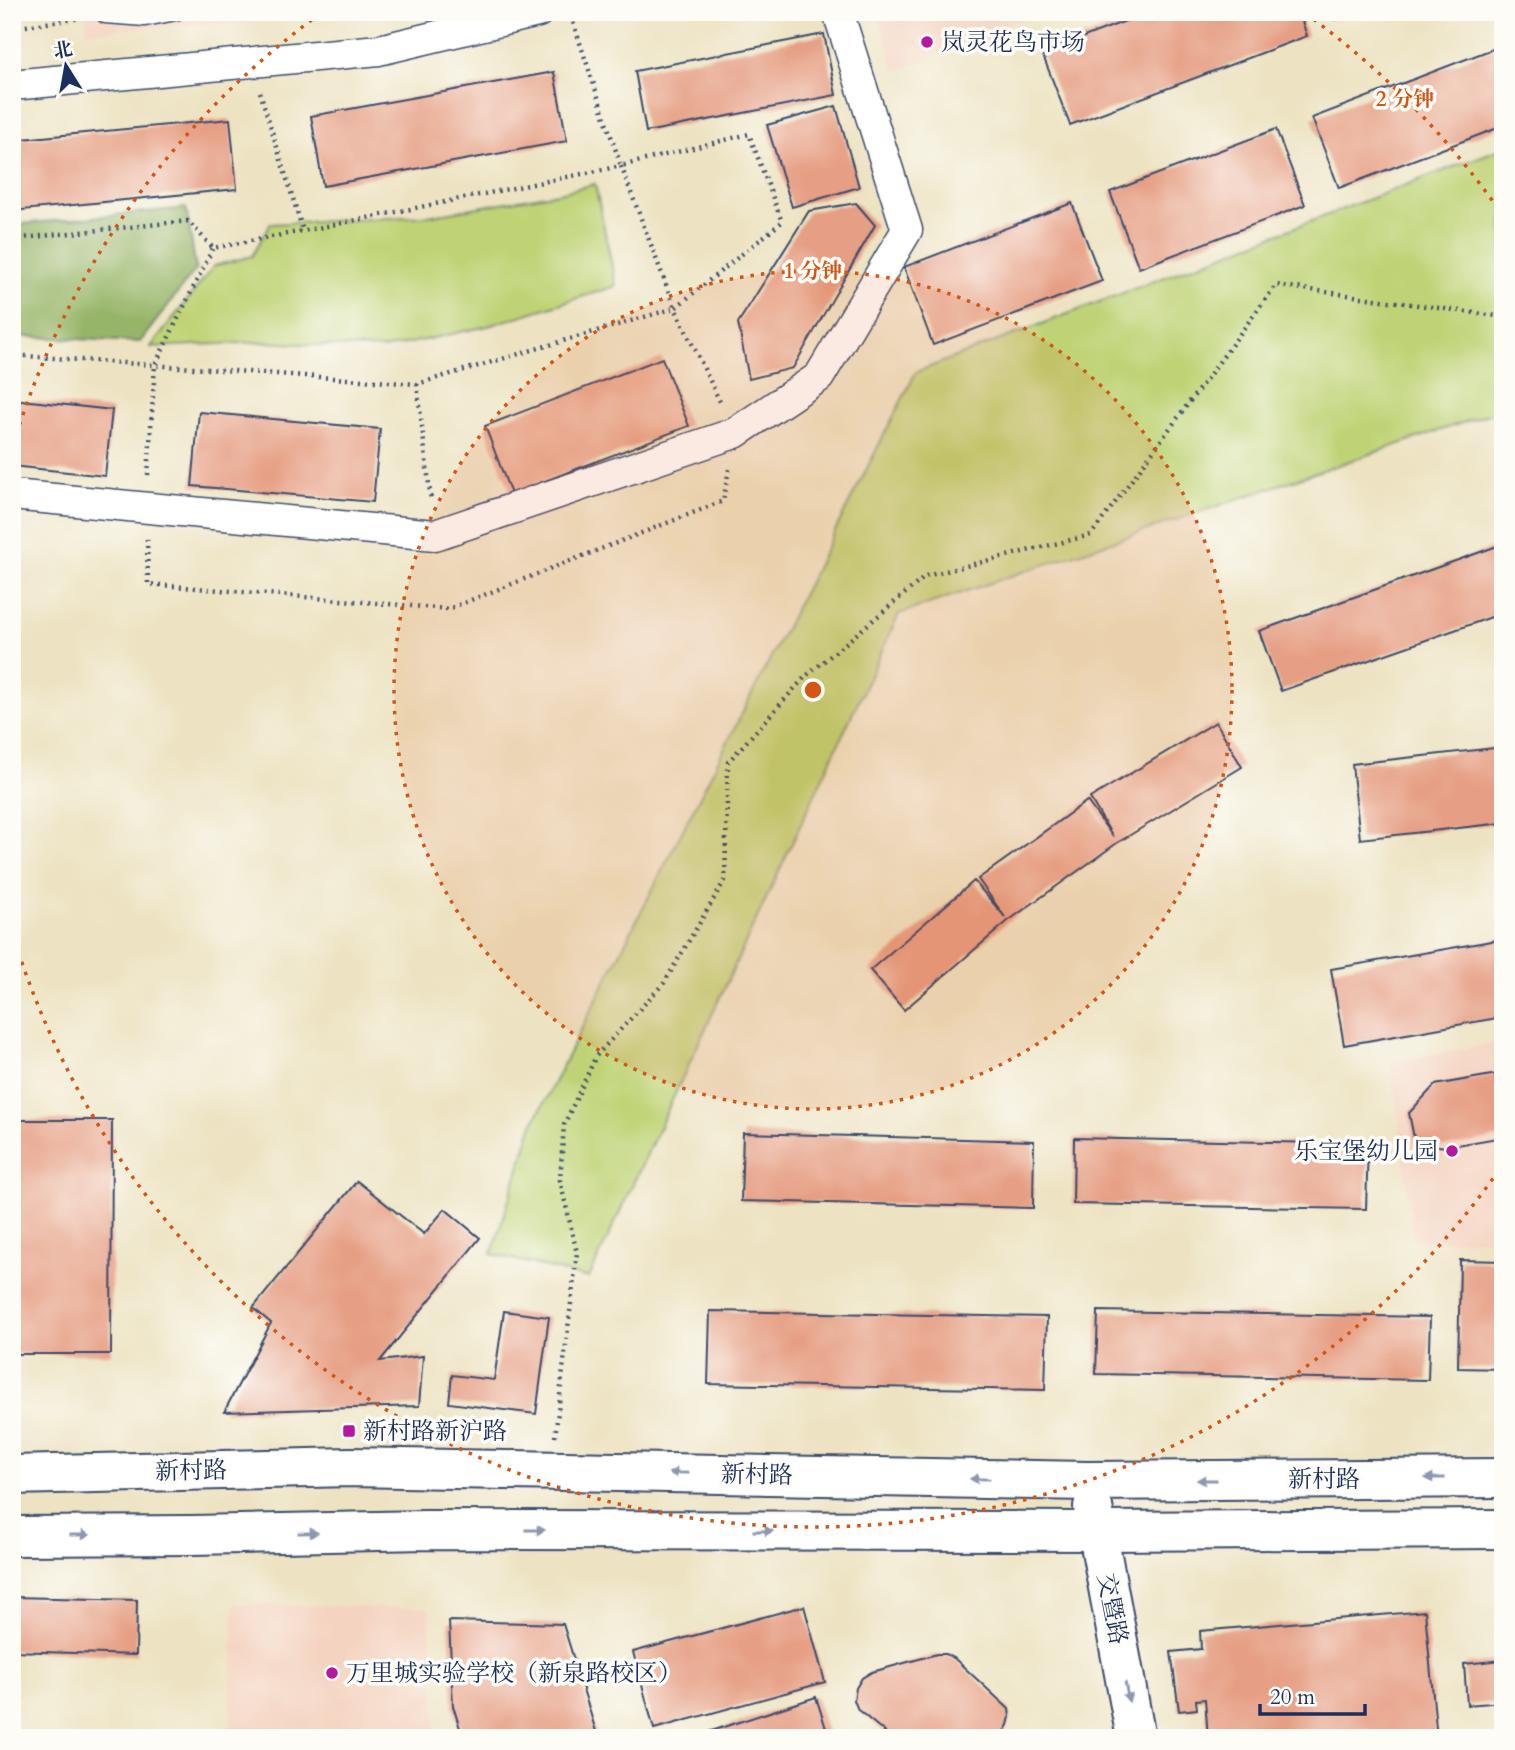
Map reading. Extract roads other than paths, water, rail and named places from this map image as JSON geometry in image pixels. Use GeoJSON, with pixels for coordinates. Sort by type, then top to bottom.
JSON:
{"type":"FeatureCollection","features":[{"type":"Feature","properties":{"kind":"main road","name":"新村路"},"geometry":{"type":"LineString","coordinates":[[12,1475],[351,1467],[1088,1481],[1503,1478]]}},
{"type":"Feature","properties":{"kind":"main road","name":"交暨路"},"geometry":{"type":"LineString","coordinates":[[1088,1481],[1136,1738]]}},
{"type":"Feature","properties":{"kind":"main road","name":"新村路"},"geometry":{"type":"LineString","coordinates":[[12,1536],[425,1530],[1503,1529]]}},
{"type":"Feature","properties":{"kind":"street"},"geometry":{"type":"LineString","coordinates":[[12,85],[379,50],[538,12]]}},
{"type":"Feature","properties":{"kind":"street"},"geometry":{"type":"LineString","coordinates":[[12,495],[435,536],[736,433],[819,377],[907,230],[838,12]]}},
{"type":"Feature","properties":{"kind":"lane"},"geometry":{"type":"LineString","coordinates":[[105,14],[145,18],[176,12]]}},
{"type":"Feature","properties":{"kind":"place","name":"岚灵花鸟市场"},"geometry":{"type":"Point","coordinates":[927,42]}},
{"type":"Feature","properties":{"kind":"place","name":"乐宝堡幼儿园"},"geometry":{"type":"Point","coordinates":[1452,1151]}},
{"type":"Feature","properties":{"kind":"place","name":"新村路新沪路"},"geometry":{"type":"Point","coordinates":[349,1431]}},
{"type":"Feature","properties":{"kind":"place","name":"万里城实验学校（新泉路校区）"},"geometry":{"type":"Point","coordinates":[332,1673]}}]}
